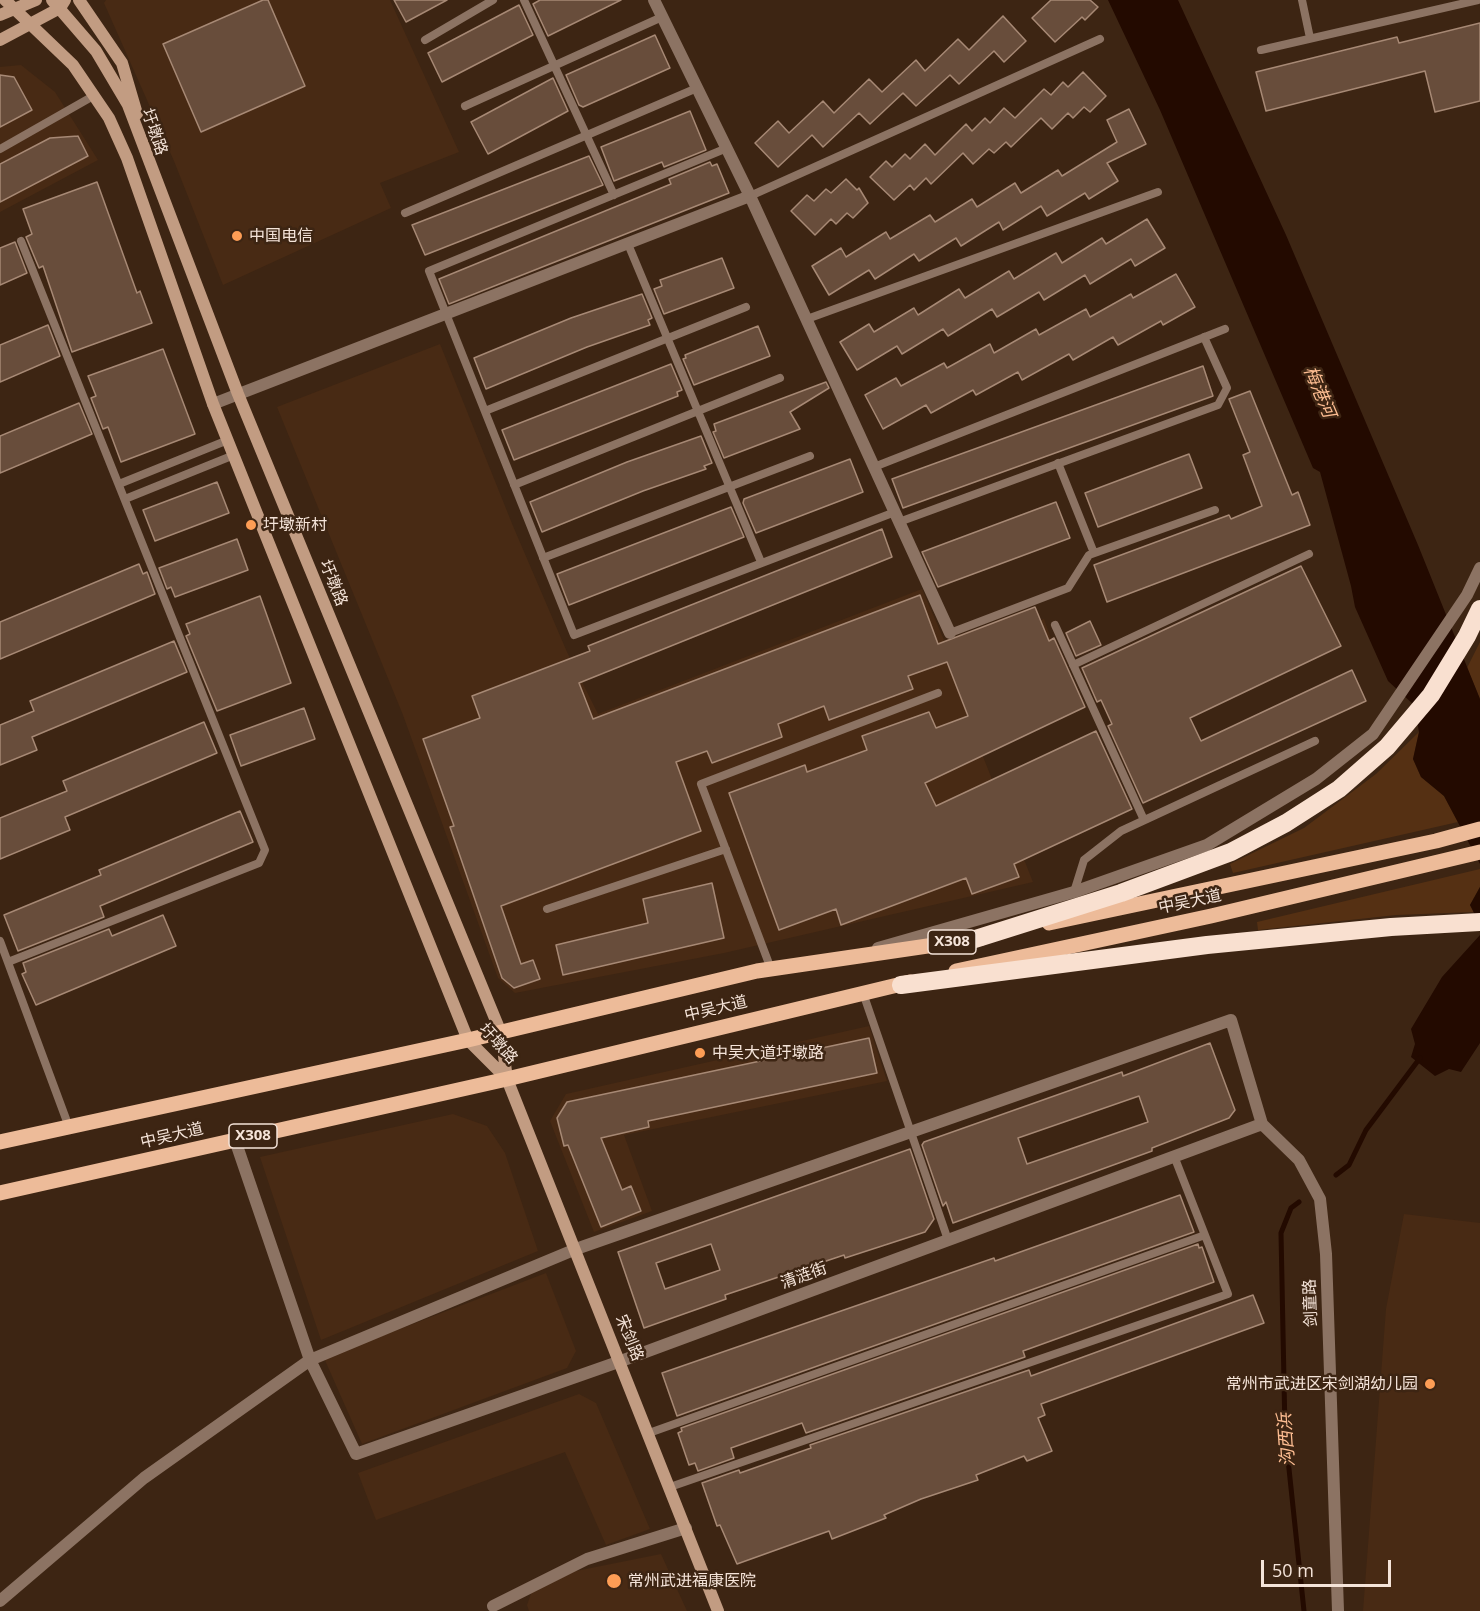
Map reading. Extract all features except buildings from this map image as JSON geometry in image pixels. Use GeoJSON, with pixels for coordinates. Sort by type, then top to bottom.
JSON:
{"type":"FeatureCollection","features":[{"type":"Feature","properties":{"kind":"highway"},"geometry":{"type":"LineString","coordinates":[[972,940],[1121,893],[1231,852],[1286,823],[1339,789],[1388,747],[1431,695],[1467,636],[1480,609]]}},
{"type":"Feature","properties":{"kind":"highway"},"geometry":{"type":"LineString","coordinates":[[901,985],[1207,945],[1391,927],[1480,922]]}},
{"type":"Feature","properties":{"kind":"main road"},"geometry":{"type":"LineString","coordinates":[[6,9],[36,0]]}},
{"type":"Feature","properties":{"kind":"main road"},"geometry":{"type":"LineString","coordinates":[[79,0],[122,63],[136,105],[145,156]]}},
{"type":"Feature","properties":{"kind":"main road"},"geometry":{"type":"LineString","coordinates":[[0,40],[30,25],[59,3]]}},
{"type":"Feature","properties":{"kind":"main road","name":"圩墩路"},"geometry":{"type":"LineString","coordinates":[[59,3],[109,71],[128,105],[145,156],[238,394],[501,1033],[507,1079]]}},
{"type":"Feature","properties":{"kind":"main road","name":"圩墩路"},"geometry":{"type":"LineString","coordinates":[[6,9],[30,25],[73,65],[95,95],[127,158],[213,404],[468,1040],[507,1079]]}},
{"type":"Feature","properties":{"kind":"main road","name":"中吴大道"},"geometry":{"type":"LineString","coordinates":[[0,1142],[501,1033],[771,969],[972,940],[1480,830]]}},
{"type":"Feature","properties":{"kind":"main road","name":"中吴大道"},"geometry":{"type":"LineString","coordinates":[[0,1193],[507,1079],[1016,956],[1211,916],[1480,852]]}},
{"type":"Feature","properties":{"kind":"main road","name":"宋剑路"},"geometry":{"type":"LineString","coordinates":[[507,1079],[621,1361],[718,1611]]}},
{"type":"Feature","properties":{"kind":"street"},"geometry":{"type":"LineString","coordinates":[[654,0],[750,196],[950,633]]}},
{"type":"Feature","properties":{"kind":"street"},"geometry":{"type":"LineString","coordinates":[[213,404],[750,196]]}},
{"type":"Feature","properties":{"kind":"street"},"geometry":{"type":"LineString","coordinates":[[839,959],[1074,892],[1207,844],[1316,779],[1373,734],[1467,595],[1480,568]]}},
{"type":"Feature","properties":{"kind":"street","name":"剑童路"},"geometry":{"type":"LineString","coordinates":[[911,1132],[1231,1020],[1262,1124],[1299,1160],[1320,1199],[1326,1254],[1338,1611]]}},
{"type":"Feature","properties":{"kind":"street","name":"清涟街"},"geometry":{"type":"LineString","coordinates":[[310,1360],[356,1454],[621,1361],[1262,1124]]}},
{"type":"Feature","properties":{"kind":"street"},"geometry":{"type":"LineString","coordinates":[[0,1601],[144,1478],[310,1360],[576,1249],[911,1132]]}},
{"type":"Feature","properties":{"kind":"street"},"geometry":{"type":"LineString","coordinates":[[235,1140],[310,1360]]}},
{"type":"Feature","properties":{"kind":"street"},"geometry":{"type":"LineString","coordinates":[[493,1606],[587,1559],[686,1528]]}},
{"type":"Feature","properties":{"kind":"lane"},"geometry":{"type":"LineString","coordinates":[[425,40],[492,0]]}},
{"type":"Feature","properties":{"kind":"lane"},"geometry":{"type":"LineString","coordinates":[[524,0],[614,195]]}},
{"type":"Feature","properties":{"kind":"lane"},"geometry":{"type":"LineString","coordinates":[[1302,0],[1310,38]]}},
{"type":"Feature","properties":{"kind":"lane"},"geometry":{"type":"LineString","coordinates":[[1261,50],[1478,0]]}},
{"type":"Feature","properties":{"kind":"lane"},"geometry":{"type":"LineString","coordinates":[[465,106],[662,17]]}},
{"type":"Feature","properties":{"kind":"lane"},"geometry":{"type":"LineString","coordinates":[[750,196],[1100,39]]}},
{"type":"Feature","properties":{"kind":"lane"},"geometry":{"type":"LineString","coordinates":[[405,213],[698,88]]}},
{"type":"Feature","properties":{"kind":"lane"},"geometry":{"type":"LineString","coordinates":[[0,148],[95,95]]}},
{"type":"Feature","properties":{"kind":"lane"},"geometry":{"type":"LineString","coordinates":[[727,148],[429,271],[574,635],[761,562],[1058,464],[1218,405],[1227,388],[1204,337]]}},
{"type":"Feature","properties":{"kind":"lane"},"geometry":{"type":"LineString","coordinates":[[807,320],[1158,192]]}},
{"type":"Feature","properties":{"kind":"lane"},"geometry":{"type":"LineString","coordinates":[[8,962],[259,863],[265,850],[21,241]]}},
{"type":"Feature","properties":{"kind":"lane"},"geometry":{"type":"LineString","coordinates":[[628,244],[761,562]]}},
{"type":"Feature","properties":{"kind":"lane"},"geometry":{"type":"LineString","coordinates":[[485,411],[746,307]]}},
{"type":"Feature","properties":{"kind":"lane"},"geometry":{"type":"LineString","coordinates":[[874,467],[1225,329]]}},
{"type":"Feature","properties":{"kind":"lane"},"geometry":{"type":"LineString","coordinates":[[514,484],[780,378]]}},
{"type":"Feature","properties":{"kind":"lane"},"geometry":{"type":"LineString","coordinates":[[119,484],[228,440]]}},
{"type":"Feature","properties":{"kind":"lane"},"geometry":{"type":"LineString","coordinates":[[125,498],[234,454]]}},
{"type":"Feature","properties":{"kind":"lane"},"geometry":{"type":"LineString","coordinates":[[543,558],[810,456]]}},
{"type":"Feature","properties":{"kind":"lane"},"geometry":{"type":"LineString","coordinates":[[1058,464],[1094,553]]}},
{"type":"Feature","properties":{"kind":"lane"},"geometry":{"type":"LineString","coordinates":[[950,633],[1068,588],[1089,555],[1215,510]]}},
{"type":"Feature","properties":{"kind":"lane"},"geometry":{"type":"LineString","coordinates":[[1073,665],[1309,554]]}},
{"type":"Feature","properties":{"kind":"lane"},"geometry":{"type":"LineString","coordinates":[[1055,625],[1144,820]]}},
{"type":"Feature","properties":{"kind":"lane"},"geometry":{"type":"LineString","coordinates":[[771,969],[701,784],[938,693]]}},
{"type":"Feature","properties":{"kind":"lane"},"geometry":{"type":"LineString","coordinates":[[1074,892],[1084,860],[1121,831],[1315,741]]}},
{"type":"Feature","properties":{"kind":"lane"},"geometry":{"type":"LineString","coordinates":[[547,909],[726,849]]}},
{"type":"Feature","properties":{"kind":"lane"},"geometry":{"type":"LineString","coordinates":[[0,941],[69,1127]]}},
{"type":"Feature","properties":{"kind":"lane"},"geometry":{"type":"LineString","coordinates":[[864,993],[948,1240]]}},
{"type":"Feature","properties":{"kind":"lane"},"geometry":{"type":"LineString","coordinates":[[670,1487],[1228,1294],[1174,1156]]}},
{"type":"Feature","properties":{"kind":"lane"},"geometry":{"type":"LineString","coordinates":[[649,1433],[1205,1235]]}},
{"type":"Feature","properties":{"kind":"shaded area"},"geometry":{"type":"Polygon","coordinates":[[[106,0],[390,0],[459,152],[380,183],[391,208],[223,285],[174,161],[104,3],[106,0]]]}},
{"type":"Feature","properties":{"kind":"shaded area"},"geometry":{"type":"Polygon","coordinates":[[[21,65],[55,92],[98,160],[0,212],[0,67],[21,65]]]}},
{"type":"Feature","properties":{"kind":"shaded area"},"geometry":{"type":"Polygon","coordinates":[[[440,344],[513,526],[567,652],[598,714],[922,589],[950,654],[1044,619],[1063,672],[966,714],[1033,882],[724,953],[515,993],[498,978],[403,715],[277,407],[440,344]]]}},
{"type":"Feature","properties":{"kind":"shaded area"},"geometry":{"type":"Polygon","coordinates":[[[1480,642],[1480,699],[1467,668],[1480,642]]]}},
{"type":"Feature","properties":{"kind":"shaded area"},"geometry":{"type":"Polygon","coordinates":[[[1419,732],[1413,759],[1421,777],[1444,796],[1458,822],[1233,873],[1230,864],[1304,828],[1376,774],[1419,732]]]}},
{"type":"Feature","properties":{"kind":"shaded area"},"geometry":{"type":"Polygon","coordinates":[[[1480,869],[1480,887],[1470,905],[1474,912],[1396,915],[1258,930],[1257,922],[1480,869]]]}},
{"type":"Feature","properties":{"kind":"shaded area"},"geometry":{"type":"Polygon","coordinates":[[[869,1026],[887,1081],[624,1135],[652,1211],[594,1232],[550,1121],[566,1094],[869,1026]]]}},
{"type":"Feature","properties":{"kind":"shaded area"},"geometry":{"type":"Polygon","coordinates":[[[453,1114],[487,1126],[505,1153],[538,1251],[321,1340],[260,1157],[453,1114]]]}},
{"type":"Feature","properties":{"kind":"shaded area","name":"常州市武进区宋剑湖幼儿园"},"geometry":{"type":"Polygon","coordinates":[[[1404,1214],[1480,1223],[1480,1611],[1363,1611],[1386,1309],[1404,1214]]]}},
{"type":"Feature","properties":{"kind":"shaded area"},"geometry":{"type":"Polygon","coordinates":[[[546,1273],[576,1351],[567,1368],[362,1444],[324,1358],[546,1273]]]}},
{"type":"Feature","properties":{"kind":"shaded area"},"geometry":{"type":"Polygon","coordinates":[[[579,1394],[596,1403],[650,1529],[606,1545],[565,1452],[376,1520],[358,1473],[579,1394]]]}},
{"type":"Feature","properties":{"kind":"shaded area","name":"常州武进福康医院"},"geometry":{"type":"Polygon","coordinates":[[[661,1554],[687,1611],[529,1611],[527,1605],[532,1591],[576,1571],[661,1554]]]}},
{"type":"Feature","properties":{"kind":"water","name":"梅港河"},"geometry":{"type":"Polygon","coordinates":[[[1108,0],[1178,0],[1286,235],[1418,545],[1480,699],[1480,864],[1444,796],[1421,777],[1413,759],[1419,732],[1414,705],[1388,681],[1355,607],[1320,472],[1313,468],[1160,110],[1108,0]]]}},
{"type":"Feature","properties":{"kind":"water"},"geometry":{"type":"Polygon","coordinates":[[[1480,887],[1480,925],[1470,905],[1480,887]]]}},
{"type":"Feature","properties":{"kind":"water"},"geometry":{"type":"Polygon","coordinates":[[[1480,935],[1480,1043],[1461,1072],[1449,1069],[1435,1076],[1411,1057],[1415,1044],[1411,1029],[1442,977],[1480,935]]]}},
{"type":"Feature","properties":{"kind":"waterway","name":"沟西浜"},"geometry":{"type":"LineString","coordinates":[[1336,1175],[1349,1165],[1366,1130],[1420,1058]]}},
{"type":"Feature","properties":{"kind":"waterway","name":"沟西浜"},"geometry":{"type":"LineString","coordinates":[[1299,1202],[1291,1208],[1281,1233],[1285,1431],[1304,1611]]}},
{"type":"Feature","properties":{"kind":"place","name":"中国电信"},"geometry":{"type":"Point","coordinates":[237,236]}},
{"type":"Feature","properties":{"kind":"place","name":"圩墩新村"},"geometry":{"type":"Point","coordinates":[251,525]}},
{"type":"Feature","properties":{"kind":"place","name":"中吴大道圩墩路"},"geometry":{"type":"Point","coordinates":[700,1053]}},
{"type":"Feature","properties":{"kind":"place","name":"常州市武进区宋剑湖幼儿园"},"geometry":{"type":"Point","coordinates":[1430,1384]}},
{"type":"Feature","properties":{"kind":"place","name":"常州武进福康医院"},"geometry":{"type":"Point","coordinates":[614,1581]}}]}
